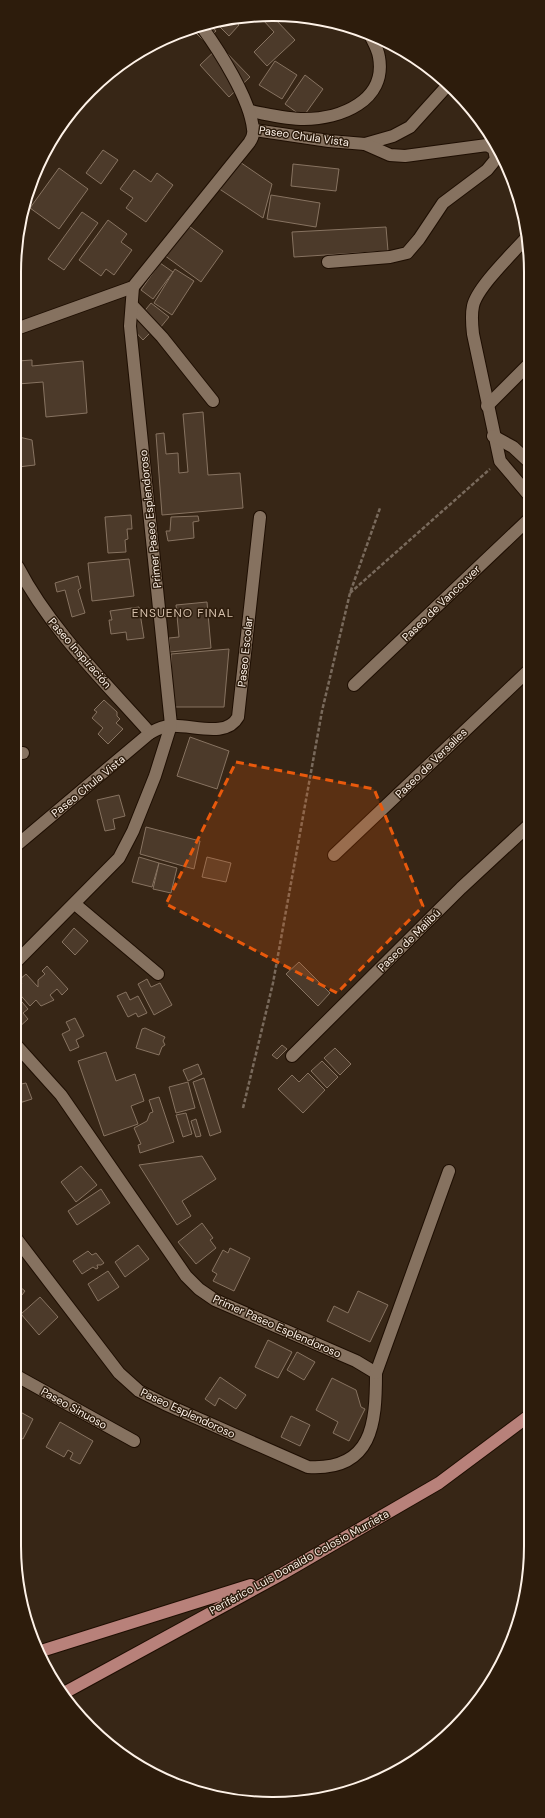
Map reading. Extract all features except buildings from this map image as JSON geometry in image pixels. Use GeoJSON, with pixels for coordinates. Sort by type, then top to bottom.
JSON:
{"type":"FeatureCollection","features":[{"type":"Feature","properties":{"kind":"main road","name":"Periférico Luis Donaldo Colosio Murrieta"},"geometry":{"type":"LineString","coordinates":[[67,1691],[282,1574],[439,1483],[524,1419]]}},
{"type":"Feature","properties":{"kind":"main road"},"geometry":{"type":"LineString","coordinates":[[44,1650],[282,1574]]}},
{"type":"Feature","properties":{"kind":"street","name":"Paseo Chula Vista"},"geometry":{"type":"LineString","coordinates":[[204,31],[235,82],[250,111],[254,130],[329,141],[365,144],[394,136],[410,127],[444,89]]}},
{"type":"Feature","properties":{"kind":"street"},"geometry":{"type":"LineString","coordinates":[[250,111],[302,119],[319,119],[338,114],[365,101],[374,91],[380,74],[380,56],[373,42]]}},
{"type":"Feature","properties":{"kind":"street"},"geometry":{"type":"LineString","coordinates":[[21,327],[133,287],[250,143],[254,130]]}},
{"type":"Feature","properties":{"kind":"street"},"geometry":{"type":"LineString","coordinates":[[365,144],[390,155],[405,156],[487,145],[490,147]]}},
{"type":"Feature","properties":{"kind":"street"},"geometry":{"type":"LineString","coordinates":[[328,262],[390,258],[407,253],[420,239],[443,203],[487,170],[496,159],[496,157]]}},
{"type":"Feature","properties":{"kind":"street"},"geometry":{"type":"LineString","coordinates":[[522,243],[481,290],[473,305],[473,334],[493,436],[500,461],[524,489]]}},
{"type":"Feature","properties":{"kind":"street","name":"Primer Paseo Esplendoroso"},"geometry":{"type":"LineString","coordinates":[[21,957],[119,858],[130,838],[155,776],[160,729],[130,326],[133,287]]}},
{"type":"Feature","properties":{"kind":"street"},"geometry":{"type":"LineString","coordinates":[[132,305],[162,337],[213,401]]}},
{"type":"Feature","properties":{"kind":"street"},"geometry":{"type":"LineString","coordinates":[[487,406],[524,369]]}},
{"type":"Feature","properties":{"kind":"street"},"geometry":{"type":"LineString","coordinates":[[493,436],[513,447],[524,458]]}},
{"type":"Feature","properties":{"kind":"street","name":"Paseo Escolar"},"geometry":{"type":"LineString","coordinates":[[160,729],[222,729],[234,723],[238,717],[260,517]]}},
{"type":"Feature","properties":{"kind":"street","name":"Paseo de Vancouver"},"geometry":{"type":"LineString","coordinates":[[354,685],[524,524]]}},
{"type":"Feature","properties":{"kind":"street","name":"Paseo Inspiración"},"geometry":{"type":"LineString","coordinates":[[21,573],[29,589],[54,624],[160,729]]}},
{"type":"Feature","properties":{"kind":"street","name":"Paseo de Versalles"},"geometry":{"type":"LineString","coordinates":[[334,855],[524,675]]}},
{"type":"Feature","properties":{"kind":"street","name":"Paseo Chula Vista"},"geometry":{"type":"LineString","coordinates":[[21,842],[160,729]]}},
{"type":"Feature","properties":{"kind":"street","name":"Paseo de Malibú"},"geometry":{"type":"LineString","coordinates":[[292,1056],[461,888],[524,830]]}},
{"type":"Feature","properties":{"kind":"street"},"geometry":{"type":"LineString","coordinates":[[75,904],[158,974]]}},
{"type":"Feature","properties":{"kind":"street","name":"Primer Paseo Esplendoroso"},"geometry":{"type":"LineString","coordinates":[[21,1050],[61,1095],[186,1276],[199,1289],[216,1300],[356,1361],[376,1373]]}},
{"type":"Feature","properties":{"kind":"street"},"geometry":{"type":"LineString","coordinates":[[21,1059],[29,1058]]}},
{"type":"Feature","properties":{"kind":"street"},"geometry":{"type":"LineString","coordinates":[[376,1373],[449,1172]]}},
{"type":"Feature","properties":{"kind":"street","name":"Paseo Esplendoroso"},"geometry":{"type":"LineString","coordinates":[[21,1245],[119,1373],[139,1391],[308,1467],[325,1468],[339,1463],[352,1457],[365,1445],[371,1434],[375,1415],[376,1373]]}},
{"type":"Feature","properties":{"kind":"street","name":"Paseo Sinuoso"},"geometry":{"type":"LineString","coordinates":[[21,1378],[134,1441]]}},
{"type":"Feature","properties":{"kind":"path"},"geometry":{"type":"LineString","coordinates":[[350,593],[500,461]]}},
{"type":"Feature","properties":{"kind":"path"},"geometry":{"type":"LineString","coordinates":[[243,1108],[273,983],[322,711],[350,593],[380,508]]}},
{"type":"Feature","properties":{"kind":"highlighted area"},"geometry":{"type":"Polygon","coordinates":[[[236,762],[374,789],[423,906],[337,993],[166,904],[236,762]]]}},
{"type":"Feature","properties":{"kind":"district","name":"ENSUENO FINAL"},"geometry":{"type":"Point","coordinates":[183,613]}}]}
